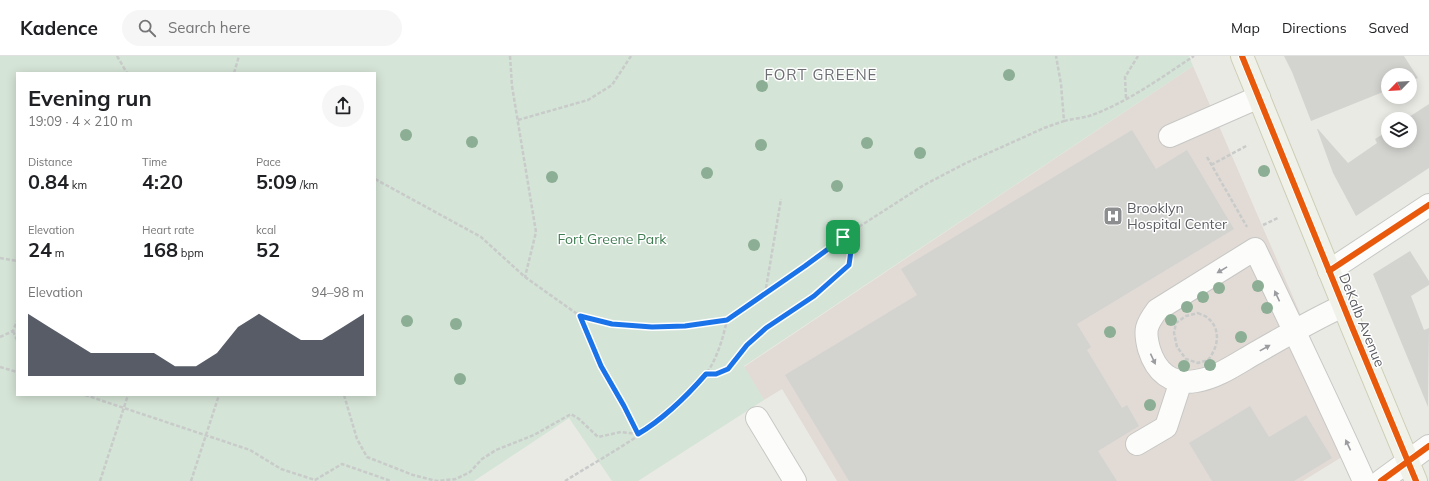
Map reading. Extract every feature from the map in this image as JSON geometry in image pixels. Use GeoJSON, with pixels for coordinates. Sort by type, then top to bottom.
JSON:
{"type":"FeatureCollection","features":[{"type":"Feature","properties":{"kind":"main road","name":"DeKalb Avenue"},"geometry":{"type":"LineString","coordinates":[[1242,56],[1412,471]]}},
{"type":"Feature","properties":{"kind":"street"},"geometry":{"type":"LineString","coordinates":[[1170,136],[1259,97]]}},
{"type":"Feature","properties":{"kind":"street"},"geometry":{"type":"LineString","coordinates":[[1329,271],[1429,205]]}},
{"type":"Feature","properties":{"kind":"street"},"geometry":{"type":"LineString","coordinates":[[1344,306],[1319,317],[1294,332],[1222,372],[1196,381],[1181,381],[1166,377],[1156,366],[1146,339],[1148,323],[1157,310],[1255,249],[1294,332],[1364,481]]}},
{"type":"Feature","properties":{"kind":"street"},"geometry":{"type":"LineString","coordinates":[[1137,444],[1166,427],[1181,381]]}},
{"type":"Feature","properties":{"kind":"street"},"geometry":{"type":"LineString","coordinates":[[757,418],[795,481]]}},
{"type":"Feature","properties":{"kind":"street"},"geometry":{"type":"LineString","coordinates":[[1381,481],[1412,471],[1429,446]]}},
{"type":"Feature","properties":{"kind":"path"},"geometry":{"type":"LineString","coordinates":[[117,56],[126,72]]}},
{"type":"Feature","properties":{"kind":"path"},"geometry":{"type":"LineString","coordinates":[[234,72],[239,56]]}},
{"type":"Feature","properties":{"kind":"path"},"geometry":{"type":"LineString","coordinates":[[510,56],[512,86],[536,232],[525,276]]}},
{"type":"Feature","properties":{"kind":"path"},"geometry":{"type":"LineString","coordinates":[[518,120],[588,100],[612,85],[631,56]]}},
{"type":"Feature","properties":{"kind":"path"},"geometry":{"type":"LineString","coordinates":[[1056,56],[1061,84],[1064,121]]}},
{"type":"Feature","properties":{"kind":"path"},"geometry":{"type":"LineString","coordinates":[[1126,98],[1124,77],[1138,56]]}},
{"type":"Feature","properties":{"kind":"path"},"geometry":{"type":"LineString","coordinates":[[376,181],[481,237],[525,276],[580,316],[612,324],[652,327],[685,326],[727,320],[880,212],[924,185],[966,163],[1044,128],[1064,121],[1088,116],[1126,98],[1155,82],[1194,56]]}},
{"type":"Feature","properties":{"kind":"path"},"geometry":{"type":"LineString","coordinates":[[1212,165],[1248,144]]}},
{"type":"Feature","properties":{"kind":"path"},"geometry":{"type":"LineString","coordinates":[[1207,157],[1250,233]]}},
{"type":"Feature","properties":{"kind":"path"},"geometry":{"type":"LineString","coordinates":[[765,294],[781,199]]}},
{"type":"Feature","properties":{"kind":"path"},"geometry":{"type":"LineString","coordinates":[[1263,226],[1278,218]]}},
{"type":"Feature","properties":{"kind":"path"},"geometry":{"type":"LineString","coordinates":[[706,374],[716,374],[728,369],[747,345],[766,328],[814,296],[849,265],[854,230]]}},
{"type":"Feature","properties":{"kind":"path"},"geometry":{"type":"LineString","coordinates":[[0,258],[16,261]]}},
{"type":"Feature","properties":{"kind":"path"},"geometry":{"type":"LineString","coordinates":[[1198,314],[1209,319],[1216,330],[1217,343],[1208,360],[1198,363],[1186,359],[1177,347],[1174,333],[1176,323],[1186,316],[1198,314]]}},
{"type":"Feature","properties":{"kind":"path"},"geometry":{"type":"LineString","coordinates":[[580,316],[601,366],[638,434]]}},
{"type":"Feature","properties":{"kind":"path"},"geometry":{"type":"LineString","coordinates":[[565,481],[652,425],[684,398],[706,374],[724,335],[727,320]]}},
{"type":"Feature","properties":{"kind":"path"},"geometry":{"type":"LineString","coordinates":[[0,337],[13,331],[16,324]]}},
{"type":"Feature","properties":{"kind":"path"},"geometry":{"type":"LineString","coordinates":[[13,331],[16,338]]}},
{"type":"Feature","properties":{"kind":"path"},"geometry":{"type":"LineString","coordinates":[[0,367],[16,372]]}},
{"type":"Feature","properties":{"kind":"path"},"geometry":{"type":"LineString","coordinates":[[88,396],[250,450],[281,469],[315,480],[342,464],[391,481]]}},
{"type":"Feature","properties":{"kind":"path"},"geometry":{"type":"LineString","coordinates":[[100,481],[128,396]]}},
{"type":"Feature","properties":{"kind":"path"},"geometry":{"type":"LineString","coordinates":[[191,481],[219,396]]}},
{"type":"Feature","properties":{"kind":"path"},"geometry":{"type":"LineString","coordinates":[[344,396],[358,439],[367,457],[413,475],[437,481],[456,479],[463,476],[470,472],[482,459],[496,450],[534,435],[571,414],[579,419],[598,437],[621,432],[638,434]]}},
{"type":"Feature","properties":{"kind":"shaded area","name":"Brooklyn Hospital Center"},"geometry":{"type":"Polygon","coordinates":[[[1193,66],[1358,447],[1303,481],[837,481],[782,389],[764,400],[744,367],[1193,66]]]}},
{"type":"Feature","properties":{"kind":"green space","name":"Fort Greene Park"},"geometry":{"type":"Polygon","coordinates":[[[0,56],[1189,56],[1193,66],[744,366],[764,400],[638,481],[612,481],[569,418],[474,481],[0,481],[0,56]]]}},
{"type":"Feature","properties":{"kind":"building"},"geometry":{"type":"Polygon","coordinates":[[[1284,56],[1404,56],[1412,68],[1381,68],[1381,93],[1311,121],[1292,72],[1284,56]]]}},
{"type":"Feature","properties":{"kind":"building"},"geometry":{"type":"Polygon","coordinates":[[[1429,104],[1429,168],[1356,216],[1333,173],[1317,129],[1348,163],[1377,143],[1375,139],[1381,135],[1381,148],[1417,148],[1417,112],[1429,104]]]}},
{"type":"Feature","properties":{"kind":"building"},"geometry":{"type":"Polygon","coordinates":[[[1132,130],[1156,169],[1187,150],[1234,229],[1077,324],[1091,347],[1087,350],[1122,408],[1127,405],[1139,426],[1098,451],[1117,481],[849,481],[785,375],[917,295],[901,269],[1132,130]]]}},
{"type":"Feature","properties":{"kind":"building"},"geometry":{"type":"Polygon","coordinates":[[[1410,251],[1429,281],[1429,285],[1411,296],[1424,330],[1429,328],[1428,407],[1373,274],[1410,251]]]}},
{"type":"Feature","properties":{"kind":"building"},"geometry":{"type":"Polygon","coordinates":[[[1250,406],[1269,437],[1306,415],[1332,458],[1294,481],[1212,481],[1189,443],[1250,406]]]}},
{"type":"Feature","properties":{"kind":"cycle path"},"geometry":{"type":"LineString","coordinates":[[1242,56],[1416,481]]}},
{"type":"Feature","properties":{"kind":"cycle path"},"geometry":{"type":"LineString","coordinates":[[1329,271],[1429,205]]}},
{"type":"Feature","properties":{"kind":"cycle path"},"geometry":{"type":"LineString","coordinates":[[1381,481],[1429,446]]}},
{"type":"Feature","properties":{"kind":"place","name":"Brooklyn Hospital Center"},"geometry":{"type":"Point","coordinates":[1113,216]}},
{"type":"Feature","properties":{"kind":"district","name":"FORT GREENE"},"geometry":{"type":"Point","coordinates":[821,75]}},
{"type":"Feature","properties":{"kind":"route"},"geometry":{"type":"LineString","coordinates":[[854,230],[849,265],[814,296],[766,328],[747,345],[728,369],[716,374],[706,374],[684,398],[652,425],[638,434],[601,366],[580,316],[612,324],[652,327],[685,326],[727,320],[805,266],[843,237],[854,230]]}}]}
